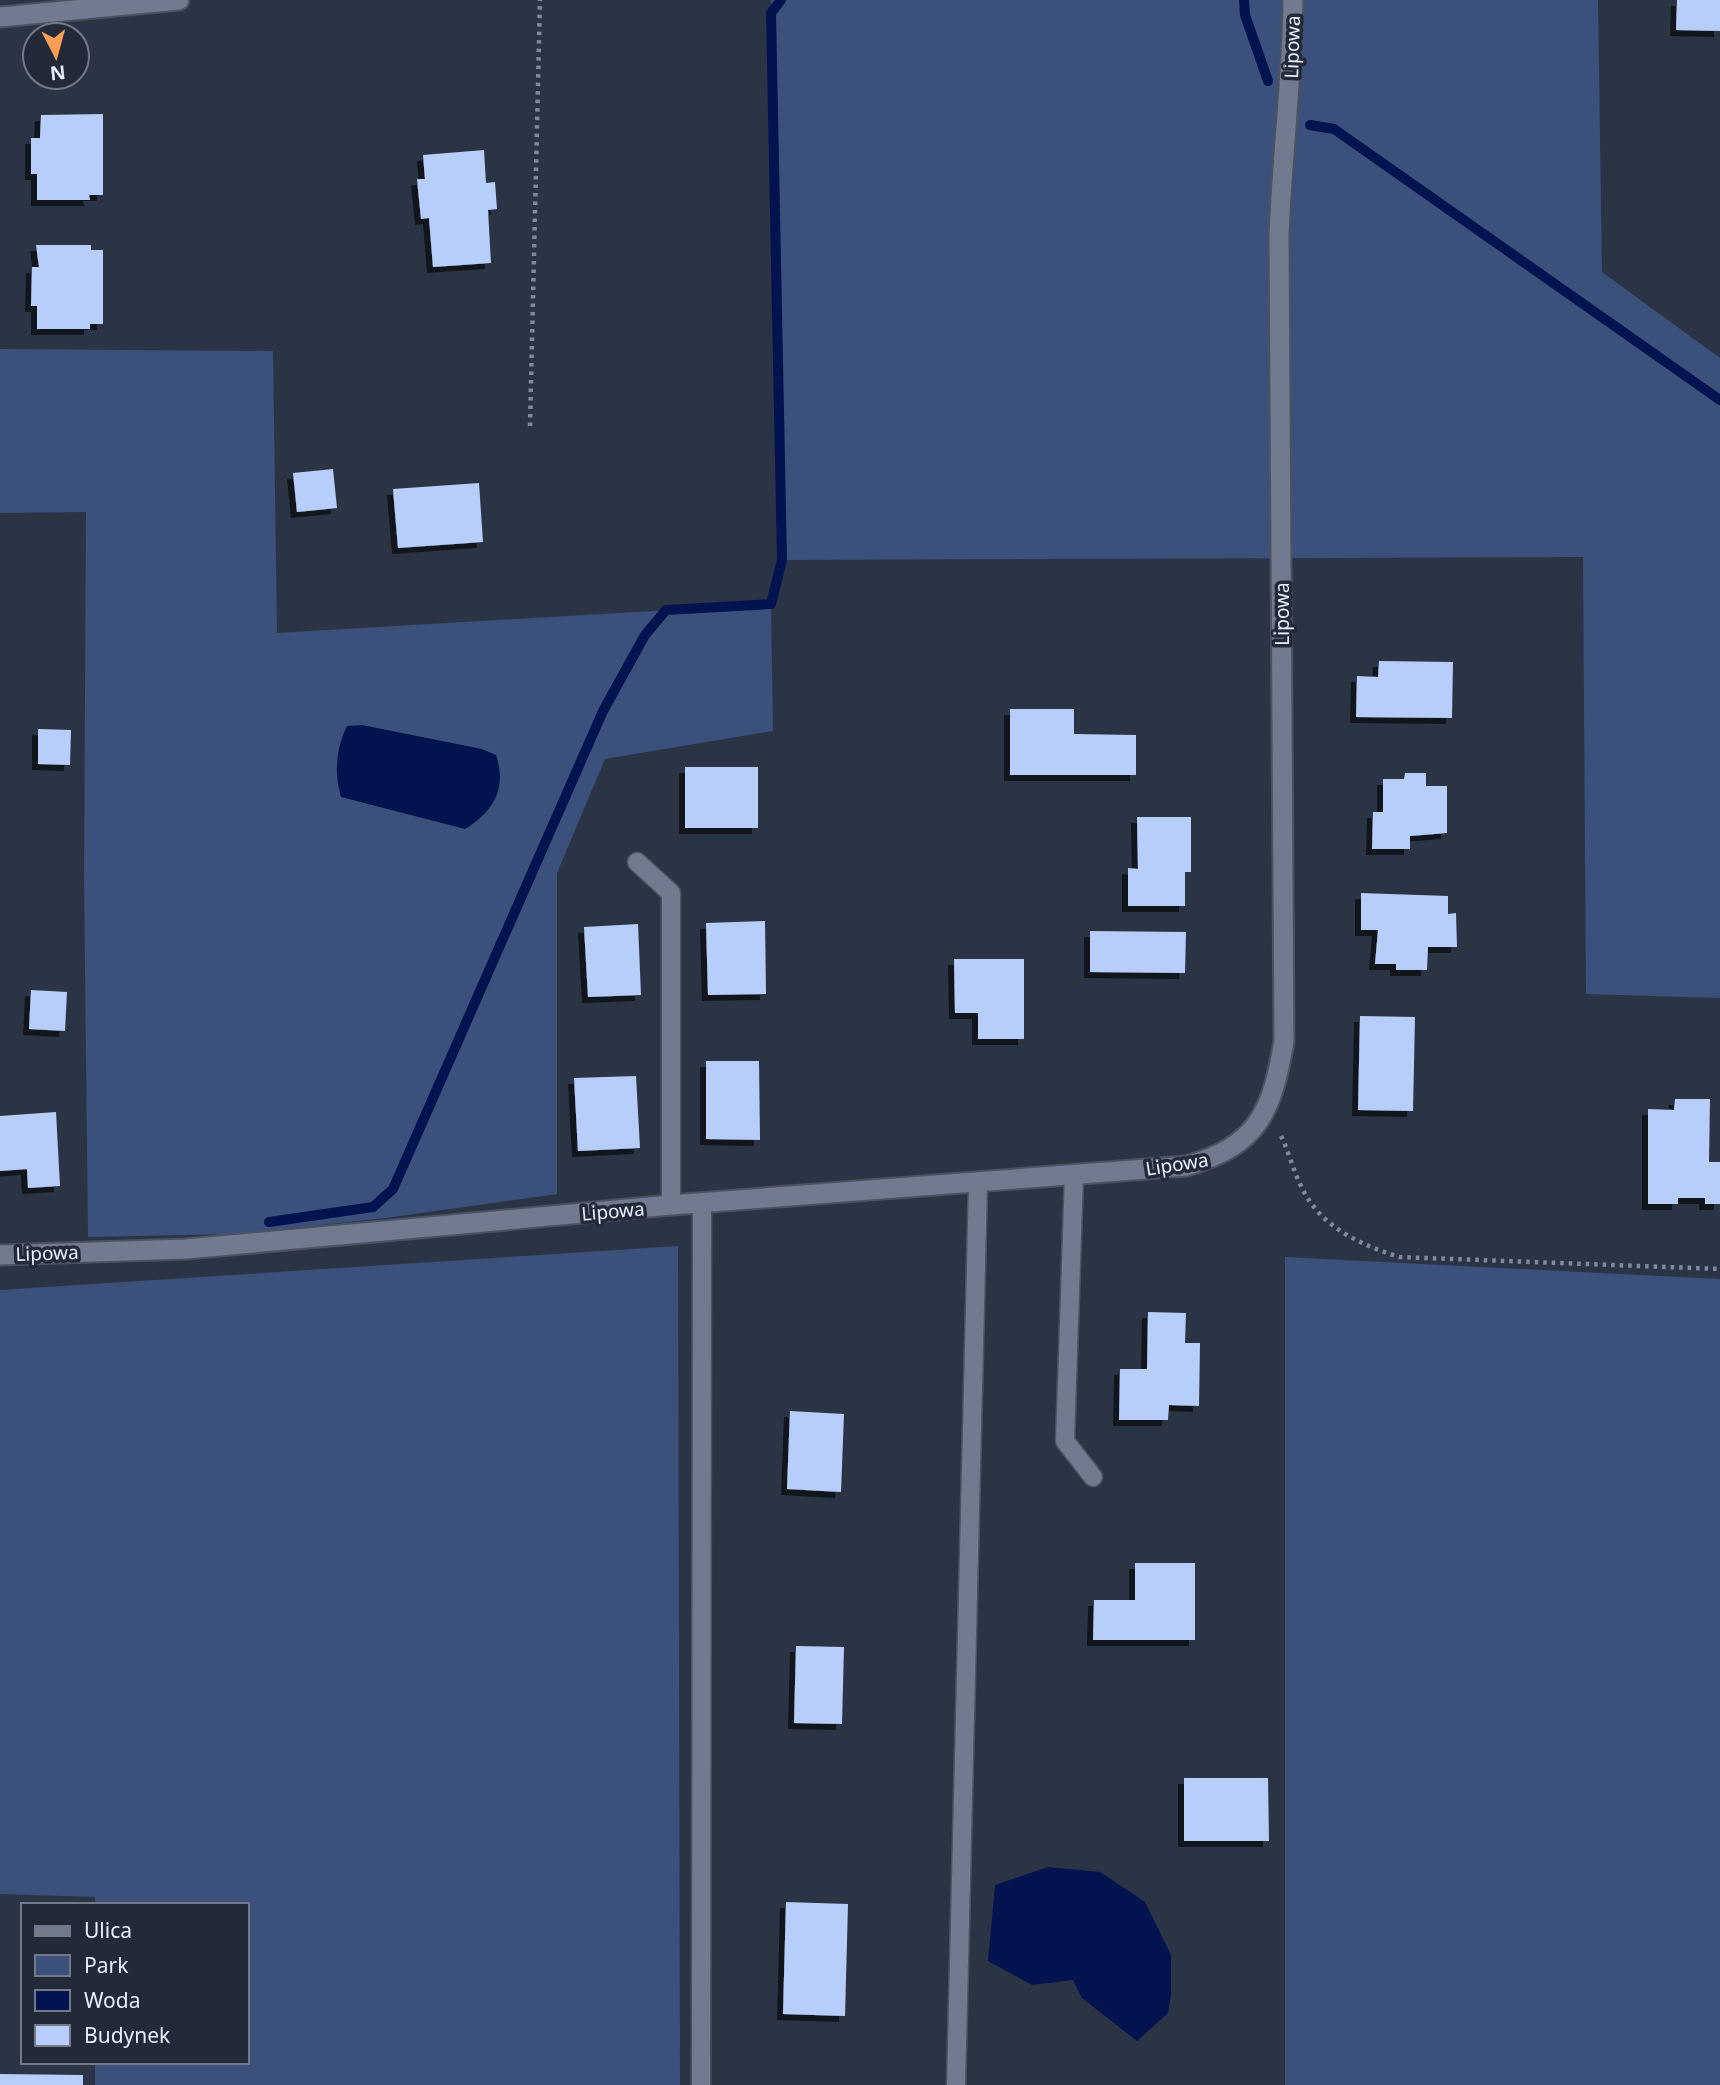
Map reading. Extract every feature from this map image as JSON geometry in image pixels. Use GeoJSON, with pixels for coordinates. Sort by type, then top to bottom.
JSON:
{"type":"FeatureCollection","features":[{"type":"Feature","properties":{"kind":"street"},"geometry":{"type":"LineString","coordinates":[[0,17],[179,0]]}},
{"type":"Feature","properties":{"kind":"street","name":"Lipowa"},"geometry":{"type":"LineString","coordinates":[[0,1255],[187,1249],[671,1205],[702,1205],[1186,1166],[1219,1157],[1248,1136],[1265,1112],[1278,1079],[1284,1041],[1279,236],[1282,168],[1292,71],[1293,0]]}},
{"type":"Feature","properties":{"kind":"lane"},"geometry":{"type":"LineString","coordinates":[[637,862],[671,893],[671,1205]]}},
{"type":"Feature","properties":{"kind":"lane"},"geometry":{"type":"LineString","coordinates":[[1073,1175],[1066,1441],[1093,1478]]}},
{"type":"Feature","properties":{"kind":"lane"},"geometry":{"type":"LineString","coordinates":[[956,2085],[978,1183]]}},
{"type":"Feature","properties":{"kind":"lane"},"geometry":{"type":"LineString","coordinates":[[701,2085],[702,1205]]}},
{"type":"Feature","properties":{"kind":"path"},"geometry":{"type":"LineString","coordinates":[[530,426],[540,0]]}},
{"type":"Feature","properties":{"kind":"path"},"geometry":{"type":"LineString","coordinates":[[1265,1112],[1280,1133],[1301,1185],[1314,1208],[1361,1244],[1399,1257],[1720,1269]]}},
{"type":"Feature","properties":{"kind":"green space"},"geometry":{"type":"Polygon","coordinates":[[[771,0],[1598,0],[1602,272],[1720,358],[1720,998],[1586,994],[1583,557],[782,560],[771,0]]]}},
{"type":"Feature","properties":{"kind":"green space"},"geometry":{"type":"Polygon","coordinates":[[[0,349],[273,351],[277,633],[771,604],[773,731],[605,759],[557,873],[557,1194],[386,1218],[237,1234],[88,1237],[84,878],[86,512],[0,513],[0,349]]]}},
{"type":"Feature","properties":{"kind":"green space"},"geometry":{"type":"Polygon","coordinates":[[[678,1246],[680,2085],[95,2085],[95,2064],[248,2064],[248,1903],[95,1903],[95,1897],[0,1894],[0,1290],[678,1246]]]}},
{"type":"Feature","properties":{"kind":"green space"},"geometry":{"type":"Polygon","coordinates":[[[1285,1257],[1720,1279],[1720,2085],[1285,2085],[1285,1257]]]}},
{"type":"Feature","properties":{"kind":"water"},"geometry":{"type":"Polygon","coordinates":[[[362,725],[482,749],[496,755],[500,778],[495,798],[484,814],[465,829],[341,797],[337,770],[340,743],[347,726],[362,725]]]}},
{"type":"Feature","properties":{"kind":"water"},"geometry":{"type":"Polygon","coordinates":[[[1048,1867],[1100,1872],[1145,1902],[1171,1955],[1171,1995],[1168,2013],[1137,2041],[1082,1998],[1073,1980],[1032,1985],[988,1961],[995,1885],[1048,1867]]]}},
{"type":"Feature","properties":{"kind":"building"},"geometry":{"type":"Polygon","coordinates":[[[1677,0],[1720,0],[1720,31],[1676,30],[1677,0]]]}},
{"type":"Feature","properties":{"kind":"building"},"geometry":{"type":"Polygon","coordinates":[[[103,114],[103,195],[89,195],[90,200],[37,200],[37,174],[31,174],[31,138],[40,138],[41,115],[103,114]]]}},
{"type":"Feature","properties":{"kind":"building"},"geometry":{"type":"Polygon","coordinates":[[[484,150],[486,183],[495,182],[497,209],[488,210],[491,263],[433,267],[429,218],[421,219],[417,179],[425,179],[423,155],[484,150]]]}},
{"type":"Feature","properties":{"kind":"building"},"geometry":{"type":"Polygon","coordinates":[[[36,245],[91,245],[91,250],[103,250],[103,324],[90,324],[90,329],[37,329],[37,306],[31,306],[32,267],[39,267],[36,245]]]}},
{"type":"Feature","properties":{"kind":"building"},"geometry":{"type":"Polygon","coordinates":[[[333,469],[337,508],[297,512],[293,473],[333,469]]]}},
{"type":"Feature","properties":{"kind":"building"},"geometry":{"type":"Polygon","coordinates":[[[479,483],[483,542],[398,548],[393,489],[479,483]]]}},
{"type":"Feature","properties":{"kind":"building"},"geometry":{"type":"Polygon","coordinates":[[[1379,661],[1453,662],[1452,718],[1356,717],[1357,676],[1378,677],[1379,661]]]}},
{"type":"Feature","properties":{"kind":"building"},"geometry":{"type":"Polygon","coordinates":[[[1010,709],[1074,709],[1074,734],[1136,735],[1136,775],[1010,775],[1010,709]]]}},
{"type":"Feature","properties":{"kind":"building"},"geometry":{"type":"Polygon","coordinates":[[[38,729],[71,730],[70,765],[38,764],[38,729]]]}},
{"type":"Feature","properties":{"kind":"building"},"geometry":{"type":"Polygon","coordinates":[[[685,767],[758,767],[758,828],[685,828],[685,767]]]}},
{"type":"Feature","properties":{"kind":"building"},"geometry":{"type":"Polygon","coordinates":[[[1405,773],[1426,773],[1426,786],[1447,786],[1447,833],[1410,836],[1410,849],[1372,849],[1373,812],[1383,812],[1383,779],[1404,779],[1405,773]]]}},
{"type":"Feature","properties":{"kind":"building"},"geometry":{"type":"Polygon","coordinates":[[[1137,817],[1191,817],[1191,872],[1185,872],[1185,906],[1128,906],[1128,868],[1138,869],[1137,817]]]}},
{"type":"Feature","properties":{"kind":"building"},"geometry":{"type":"Polygon","coordinates":[[[1361,893],[1448,896],[1448,914],[1456,913],[1457,947],[1428,947],[1427,970],[1396,970],[1396,964],[1375,964],[1378,930],[1361,930],[1361,893]]]}},
{"type":"Feature","properties":{"kind":"building"},"geometry":{"type":"Polygon","coordinates":[[[765,921],[766,994],[708,995],[706,923],[765,921]]]}},
{"type":"Feature","properties":{"kind":"building"},"geometry":{"type":"Polygon","coordinates":[[[638,924],[641,995],[588,997],[584,927],[638,924]]]}},
{"type":"Feature","properties":{"kind":"building"},"geometry":{"type":"Polygon","coordinates":[[[1090,931],[1186,932],[1185,973],[1090,972],[1090,931]]]}},
{"type":"Feature","properties":{"kind":"building"},"geometry":{"type":"Polygon","coordinates":[[[954,959],[1024,959],[1024,1039],[978,1039],[978,1013],[955,1013],[954,959]]]}},
{"type":"Feature","properties":{"kind":"building"},"geometry":{"type":"Polygon","coordinates":[[[31,990],[67,992],[65,1031],[29,1029],[31,990]]]}},
{"type":"Feature","properties":{"kind":"building"},"geometry":{"type":"Polygon","coordinates":[[[1360,1016],[1415,1017],[1413,1111],[1358,1110],[1360,1016]]]}},
{"type":"Feature","properties":{"kind":"building"},"geometry":{"type":"Polygon","coordinates":[[[706,1061],[759,1061],[760,1140],[706,1139],[706,1061]]]}},
{"type":"Feature","properties":{"kind":"building"},"geometry":{"type":"Polygon","coordinates":[[[636,1076],[640,1148],[578,1151],[574,1078],[636,1076]]]}},
{"type":"Feature","properties":{"kind":"building"},"geometry":{"type":"Polygon","coordinates":[[[1675,1099],[1710,1099],[1709,1162],[1720,1162],[1720,1204],[1705,1204],[1705,1198],[1678,1198],[1678,1204],[1648,1204],[1648,1109],[1674,1110],[1675,1099]]]}},
{"type":"Feature","properties":{"kind":"building"},"geometry":{"type":"Polygon","coordinates":[[[56,1112],[60,1186],[28,1188],[27,1169],[0,1171],[0,1116],[56,1112]]]}},
{"type":"Feature","properties":{"kind":"building"},"geometry":{"type":"Polygon","coordinates":[[[1148,1312],[1186,1313],[1185,1343],[1200,1343],[1199,1406],[1169,1405],[1168,1420],[1119,1420],[1120,1369],[1147,1369],[1148,1312]]]}},
{"type":"Feature","properties":{"kind":"building"},"geometry":{"type":"Polygon","coordinates":[[[790,1411],[844,1414],[841,1492],[787,1489],[790,1411]]]}},
{"type":"Feature","properties":{"kind":"building"},"geometry":{"type":"Polygon","coordinates":[[[1135,1563],[1195,1563],[1195,1640],[1093,1640],[1094,1600],[1135,1600],[1135,1563]]]}},
{"type":"Feature","properties":{"kind":"building"},"geometry":{"type":"Polygon","coordinates":[[[796,1646],[844,1647],[842,1724],[794,1723],[796,1646]]]}},
{"type":"Feature","properties":{"kind":"building"},"geometry":{"type":"Polygon","coordinates":[[[1184,1778],[1268,1778],[1269,1841],[1184,1841],[1184,1778]]]}},
{"type":"Feature","properties":{"kind":"building"},"geometry":{"type":"Polygon","coordinates":[[[786,1902],[848,1904],[845,2016],[783,2014],[786,1902]]]}},
{"type":"Feature","properties":{"kind":"building"},"geometry":{"type":"Polygon","coordinates":[[[0,2074],[83,2075],[83,2085],[0,2085],[0,2074]]]}},
{"type":"Feature","properties":{"kind":"waterway"},"geometry":{"type":"LineString","coordinates":[[269,1222],[373,1207],[393,1189],[603,711],[645,635],[666,610],[771,604],[782,560],[771,13],[781,0]]}},
{"type":"Feature","properties":{"kind":"waterway"},"geometry":{"type":"LineString","coordinates":[[1244,0],[1245,15],[1268,81]]}},
{"type":"Feature","properties":{"kind":"waterway"},"geometry":{"type":"LineString","coordinates":[[1310,125],[1334,129],[1720,400]]}}]}
